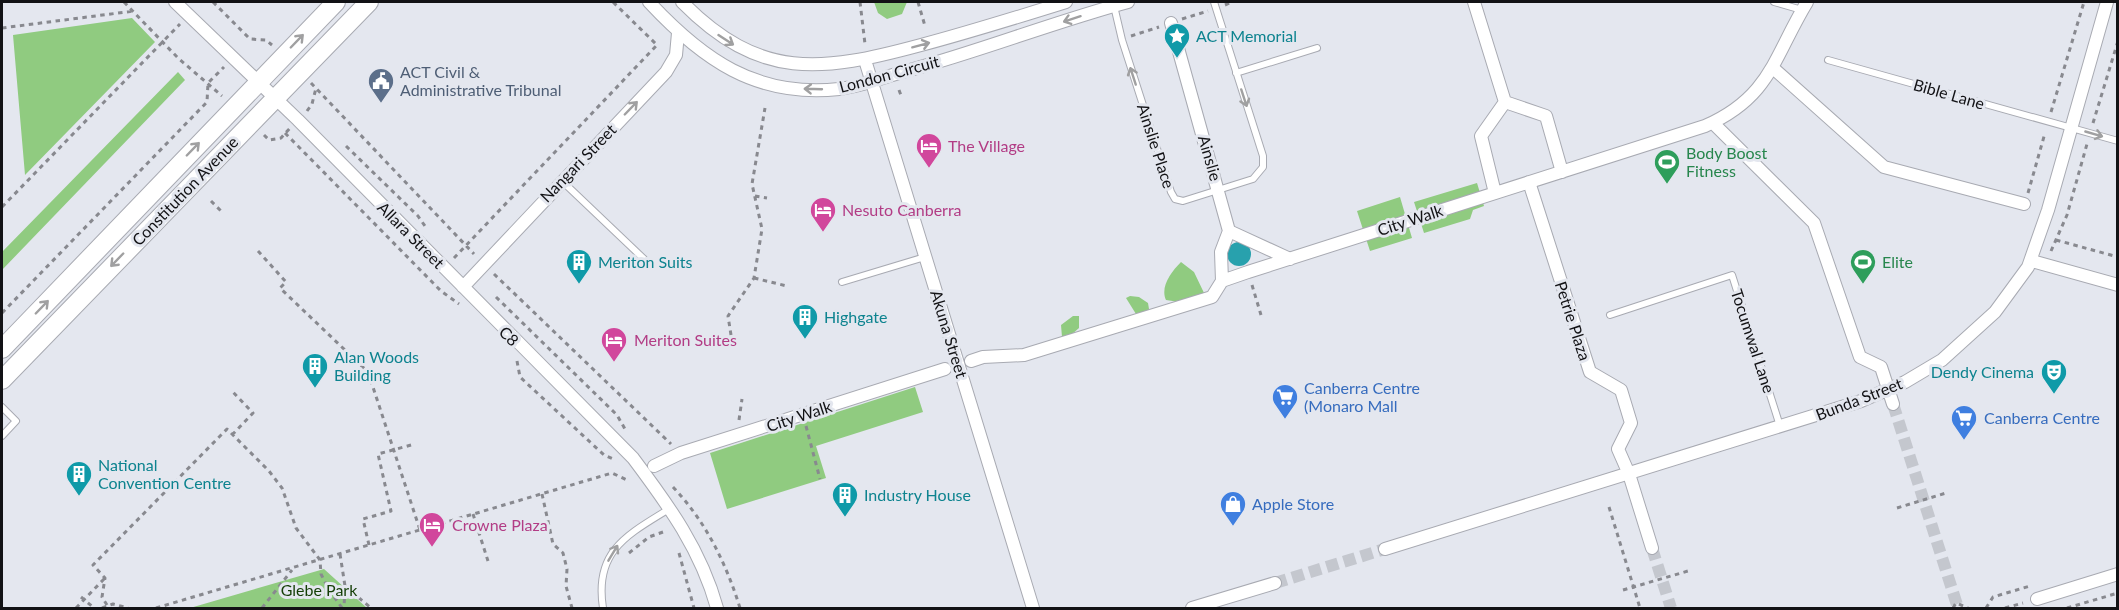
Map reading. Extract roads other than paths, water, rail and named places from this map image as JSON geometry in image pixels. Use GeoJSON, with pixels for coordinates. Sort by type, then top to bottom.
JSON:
{"type":"FeatureCollection","features":[{"type":"Feature","properties":{"kind":"street","name":"Allara Street"},"geometry":{"type":"LineString","coordinates":[[175,2],[258,81],[633,458],[649,469],[699,555],[717,609]]}},
{"type":"Feature","properties":{"kind":"street","name":"Constitution Avenue"},"geometry":{"type":"LineString","coordinates":[[2,349],[336,2]]}},
{"type":"Feature","properties":{"kind":"street","name":"Constitution Avenue"},"geometry":{"type":"LineString","coordinates":[[2,380],[369,2]]}},
{"type":"Feature","properties":{"kind":"street","name":"London Circuit"},"geometry":{"type":"LineString","coordinates":[[649,2],[678,33],[717,63],[775,86],[819,90],[871,82],[1115,3],[1128,2]]}},
{"type":"Feature","properties":{"kind":"street","name":"London Circuit"},"geometry":{"type":"LineString","coordinates":[[682,2],[710,29],[735,46],[763,57],[815,66],[865,60],[1066,2]]}},
{"type":"Feature","properties":{"kind":"street"},"geometry":{"type":"LineString","coordinates":[[1474,2],[1505,102]]}},
{"type":"Feature","properties":{"kind":"street","name":"Bunda Street"},"geometry":{"type":"LineString","coordinates":[[1385,549],[1861,401],[1942,360],[1995,312],[2032,261],[2107,2]]}},
{"type":"Feature","properties":{"kind":"street","name":"City Walk"},"geometry":{"type":"LineString","coordinates":[[971,361],[983,357],[1024,355],[1212,297],[1222,281],[1713,123],[1742,106],[1760,87],[1773,68],[1805,5]]}},
{"type":"Feature","properties":{"kind":"street","name":"Ainslie"},"geometry":{"type":"LineString","coordinates":[[1171,22],[1230,231]]}},
{"type":"Feature","properties":{"kind":"street","name":"Nangari Street"},"geometry":{"type":"LineString","coordinates":[[463,287],[561,180],[666,72],[676,55],[678,33]]}},
{"type":"Feature","properties":{"kind":"street","name":"Akuna Street"},"geometry":{"type":"LineString","coordinates":[[865,60],[1033,609]]}},
{"type":"Feature","properties":{"kind":"street"},"geometry":{"type":"LineString","coordinates":[[1773,68],[1884,167],[2024,204]]}},
{"type":"Feature","properties":{"kind":"street"},"geometry":{"type":"LineString","coordinates":[[1505,102],[1546,116],[1562,172]]}},
{"type":"Feature","properties":{"kind":"street"},"geometry":{"type":"LineString","coordinates":[[1495,193],[1481,136],[1505,102]]}},
{"type":"Feature","properties":{"kind":"street"},"geometry":{"type":"LineString","coordinates":[[1713,123],[1814,223],[1860,357],[1881,367],[1893,404]]}},
{"type":"Feature","properties":{"kind":"street","name":"Petrie Plaza"},"geometry":{"type":"LineString","coordinates":[[1529,182],[1590,372],[1621,390],[1631,423],[1618,449],[1629,474]]}},
{"type":"Feature","properties":{"kind":"street"},"geometry":{"type":"LineString","coordinates":[[1222,281],[1221,252],[1230,231],[1290,259]]}},
{"type":"Feature","properties":{"kind":"street"},"geometry":{"type":"LineString","coordinates":[[2032,261],[2118,285]]}},
{"type":"Feature","properties":{"kind":"street","name":"City Walk"},"geometry":{"type":"LineString","coordinates":[[649,469],[681,453],[945,369]]}},
{"type":"Feature","properties":{"kind":"street"},"geometry":{"type":"LineString","coordinates":[[1629,474],[1653,548]]}},
{"type":"Feature","properties":{"kind":"street"},"geometry":{"type":"LineString","coordinates":[[2037,599],[2118,574]]}},
{"type":"Feature","properties":{"kind":"street"},"geometry":{"type":"LineString","coordinates":[[1192,609],[1275,583]]}},
{"type":"Feature","properties":{"kind":"lane","name":"Ainslie Place"},"geometry":{"type":"LineString","coordinates":[[1115,3],[1122,40],[1173,196],[1183,201],[1254,179],[1263,166],[1263,156],[1214,2]]}},
{"type":"Feature","properties":{"kind":"lane"},"geometry":{"type":"LineString","coordinates":[[1774,2],[1805,5]]}},
{"type":"Feature","properties":{"kind":"lane"},"geometry":{"type":"LineString","coordinates":[[1236,74],[1317,48]]}},
{"type":"Feature","properties":{"kind":"lane","name":"Bible Lane"},"geometry":{"type":"LineString","coordinates":[[1828,60],[2118,141]]}},
{"type":"Feature","properties":{"kind":"lane"},"geometry":{"type":"LineString","coordinates":[[561,180],[644,259]]}},
{"type":"Feature","properties":{"kind":"lane"},"geometry":{"type":"LineString","coordinates":[[842,282],[924,258]]}},
{"type":"Feature","properties":{"kind":"lane","name":"Tocumwal Lane"},"geometry":{"type":"LineString","coordinates":[[1610,315],[1732,275],[1780,426]]}},
{"type":"Feature","properties":{"kind":"lane"},"geometry":{"type":"LineString","coordinates":[[2,407],[16,421],[2,436]]}},
{"type":"Feature","properties":{"kind":"lane"},"geometry":{"type":"LineString","coordinates":[[603,609],[600,590],[612,551],[625,537],[671,508]]}},
{"type":"Feature","properties":{"kind":"water"},"geometry":{"type":"Polygon","coordinates":[[[1239,242],[1247,246],[1251,254],[1247,262],[1239,266],[1231,262],[1227,254],[1231,246],[1239,242]]]}},
{"type":"Feature","properties":{"kind":"tunnel"},"geometry":{"type":"LineString","coordinates":[[1893,404],[1958,608]]}},
{"type":"Feature","properties":{"kind":"tunnel"},"geometry":{"type":"LineString","coordinates":[[1652,548],[1671,608]]}},
{"type":"Feature","properties":{"kind":"tunnel"},"geometry":{"type":"LineString","coordinates":[[1275,583],[1385,549]]}},
{"type":"Feature","properties":{"kind":"place","name":"ACT Memorial"},"geometry":{"type":"Point","coordinates":[1177,59]}},
{"type":"Feature","properties":{"kind":"place","name":"ACT Civil & Administrative Tribunal"},"geometry":{"type":"Point","coordinates":[381,104]}},
{"type":"Feature","properties":{"kind":"place","name":"The Village"},"geometry":{"type":"Point","coordinates":[929,169]}},
{"type":"Feature","properties":{"kind":"place","name":"Body Boost Fitness"},"geometry":{"type":"Point","coordinates":[1667,185]}},
{"type":"Feature","properties":{"kind":"place","name":"Nesuto Canberra"},"geometry":{"type":"Point","coordinates":[823,233]}},
{"type":"Feature","properties":{"kind":"place","name":"Meriton Suits"},"geometry":{"type":"Point","coordinates":[579,285]}},
{"type":"Feature","properties":{"kind":"place","name":"Elite"},"geometry":{"type":"Point","coordinates":[1863,285]}},
{"type":"Feature","properties":{"kind":"place","name":"Highgate"},"geometry":{"type":"Point","coordinates":[805,340]}},
{"type":"Feature","properties":{"kind":"place","name":"Meriton Suites"},"geometry":{"type":"Point","coordinates":[614,363]}},
{"type":"Feature","properties":{"kind":"place","name":"Alan Woods Building"},"geometry":{"type":"Point","coordinates":[315,389]}},
{"type":"Feature","properties":{"kind":"place","name":"Dendy Cinema"},"geometry":{"type":"Point","coordinates":[2054,395]}},
{"type":"Feature","properties":{"kind":"place","name":"Canberra Centre (Monaro Mall"},"geometry":{"type":"Point","coordinates":[1285,420]}},
{"type":"Feature","properties":{"kind":"place","name":"Canberra Centre"},"geometry":{"type":"Point","coordinates":[1964,441]}},
{"type":"Feature","properties":{"kind":"place","name":"National Convention Centre"},"geometry":{"type":"Point","coordinates":[79,497]}},
{"type":"Feature","properties":{"kind":"place","name":"Industry House"},"geometry":{"type":"Point","coordinates":[845,518]}},
{"type":"Feature","properties":{"kind":"place","name":"Apple Store"},"geometry":{"type":"Point","coordinates":[1233,527]}},
{"type":"Feature","properties":{"kind":"place","name":"Crowne Plaza"},"geometry":{"type":"Point","coordinates":[432,548]}},
{"type":"Feature","properties":{"kind":"park label","name":"Glebe Park"},"geometry":{"type":"Point","coordinates":[319,590]}}]}
